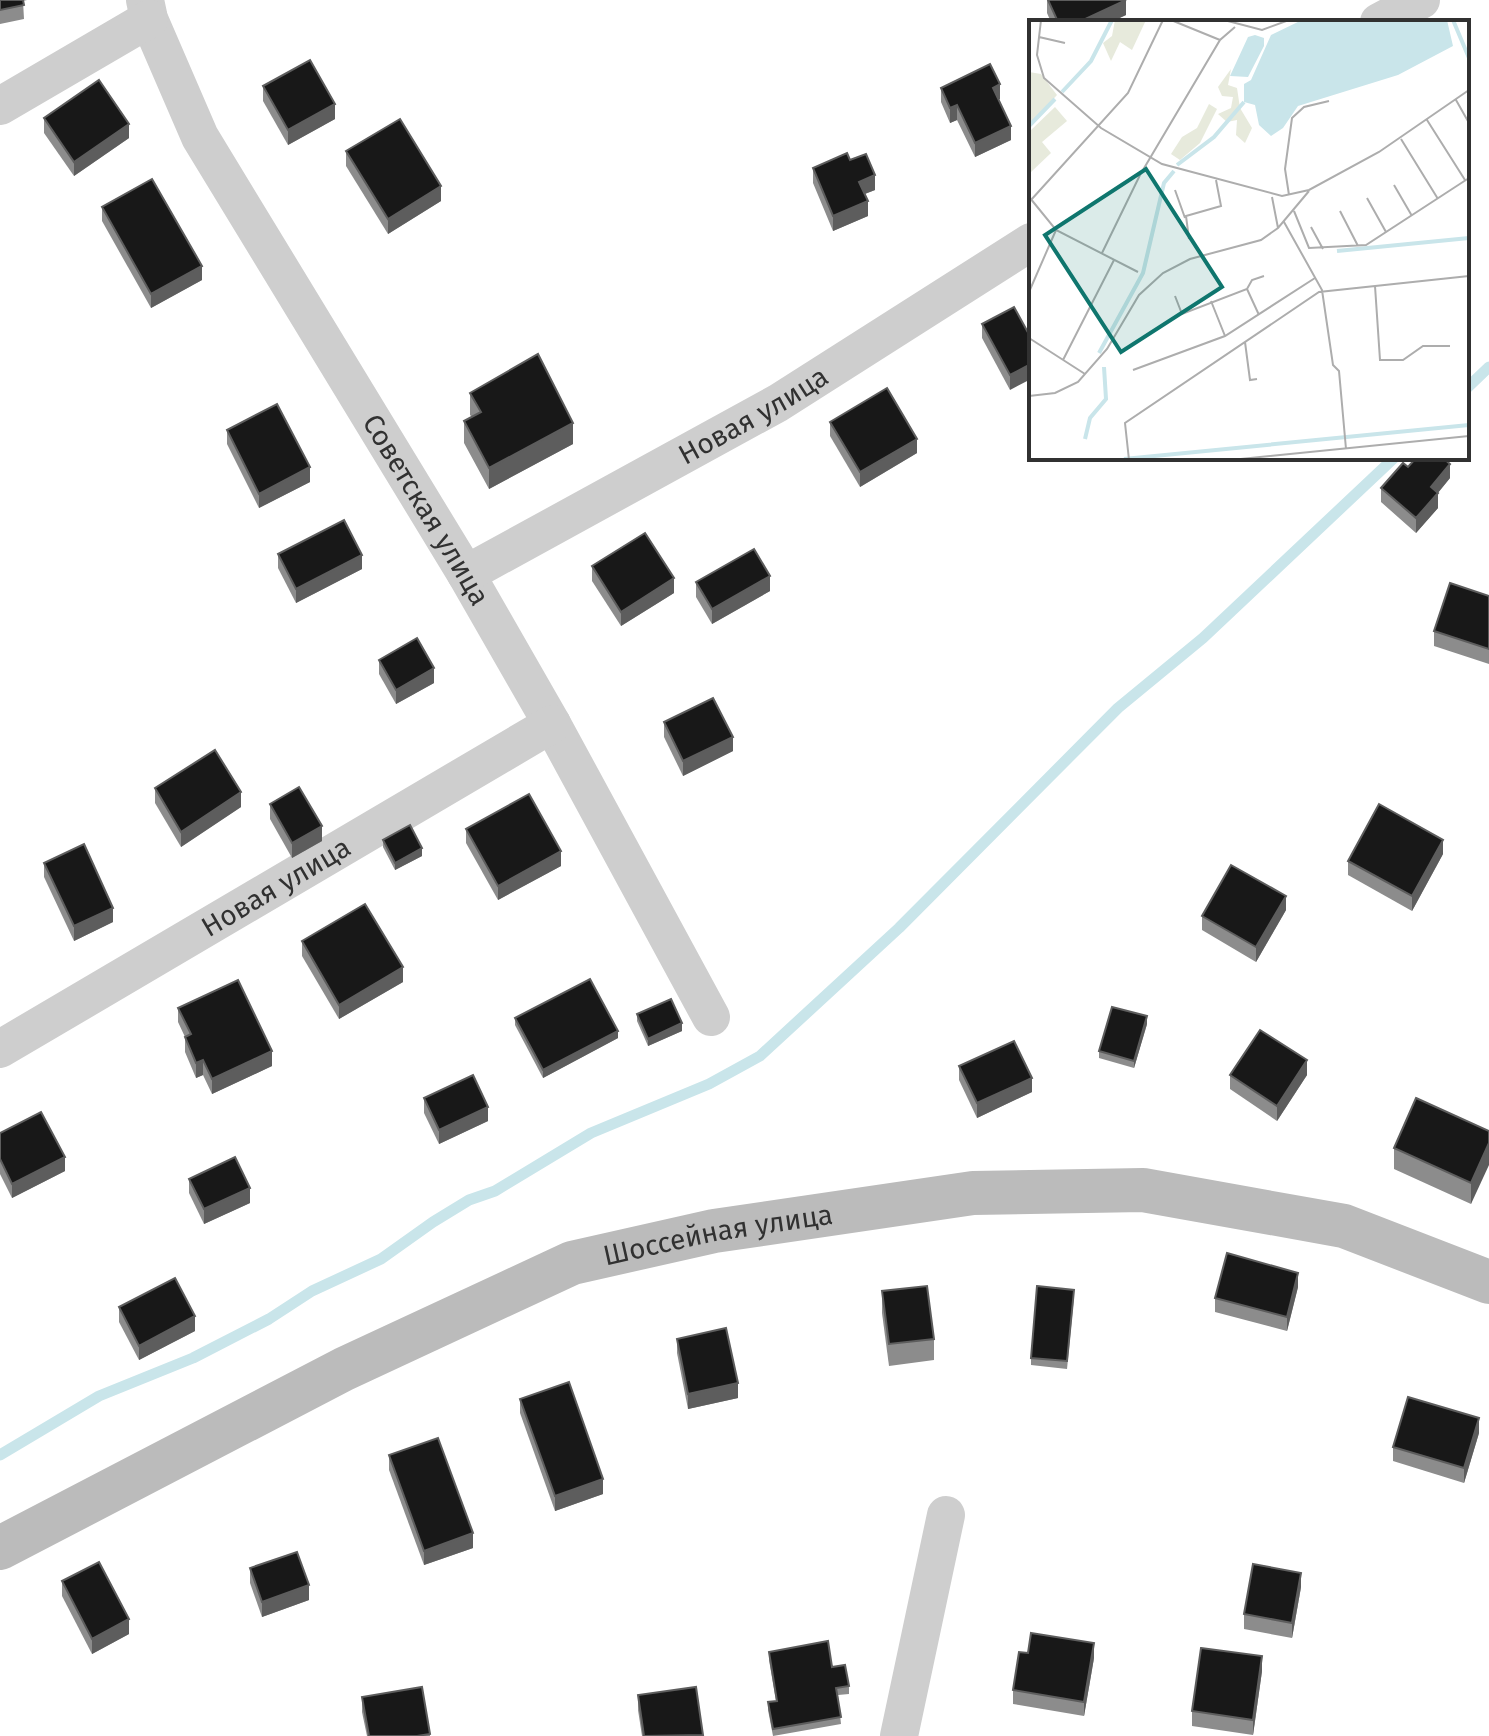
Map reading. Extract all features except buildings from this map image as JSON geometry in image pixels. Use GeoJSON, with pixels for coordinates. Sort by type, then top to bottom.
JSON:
{"type":"FeatureCollection","features":[{"type":"Feature","properties":{"kind":"main road","name":"Шоссейная улица"},"geometry":{"type":"LineString","coordinates":[[0,1548],[344,1369],[572,1263],[714,1231],[973,1193],[1143,1190],[1344,1226],[1489,1282]]}},
{"type":"Feature","properties":{"kind":"street"},"geometry":{"type":"LineString","coordinates":[[1383,20],[1421,0]]}},
{"type":"Feature","properties":{"kind":"street"},"geometry":{"type":"LineString","coordinates":[[0,106],[147,10]]}},
{"type":"Feature","properties":{"kind":"street","name":"Советская улица"},"geometry":{"type":"LineString","coordinates":[[147,10],[200,137],[466,574],[552,724],[711,1017]]}},
{"type":"Feature","properties":{"kind":"street","name":"Новая улица"},"geometry":{"type":"LineString","coordinates":[[466,574],[778,403],[1029,243]]}},
{"type":"Feature","properties":{"kind":"street","name":"Новая улица"},"geometry":{"type":"LineString","coordinates":[[0,1049],[552,724]]}},
{"type":"Feature","properties":{"kind":"street"},"geometry":{"type":"LineString","coordinates":[[899,1736],[946,1515]]}},
{"type":"Feature","properties":{"kind":"waterway"},"geometry":{"type":"LineString","coordinates":[[1469,386],[1489,367]]}},
{"type":"Feature","properties":{"kind":"waterway"},"geometry":{"type":"LineString","coordinates":[[0,1455],[99,1396],[193,1358],[269,1319],[312,1291],[381,1259],[469,1200],[495,1191],[591,1133],[709,1084],[760,1056],[899,928],[1118,708],[1203,638],[1392,460]]}}]}
